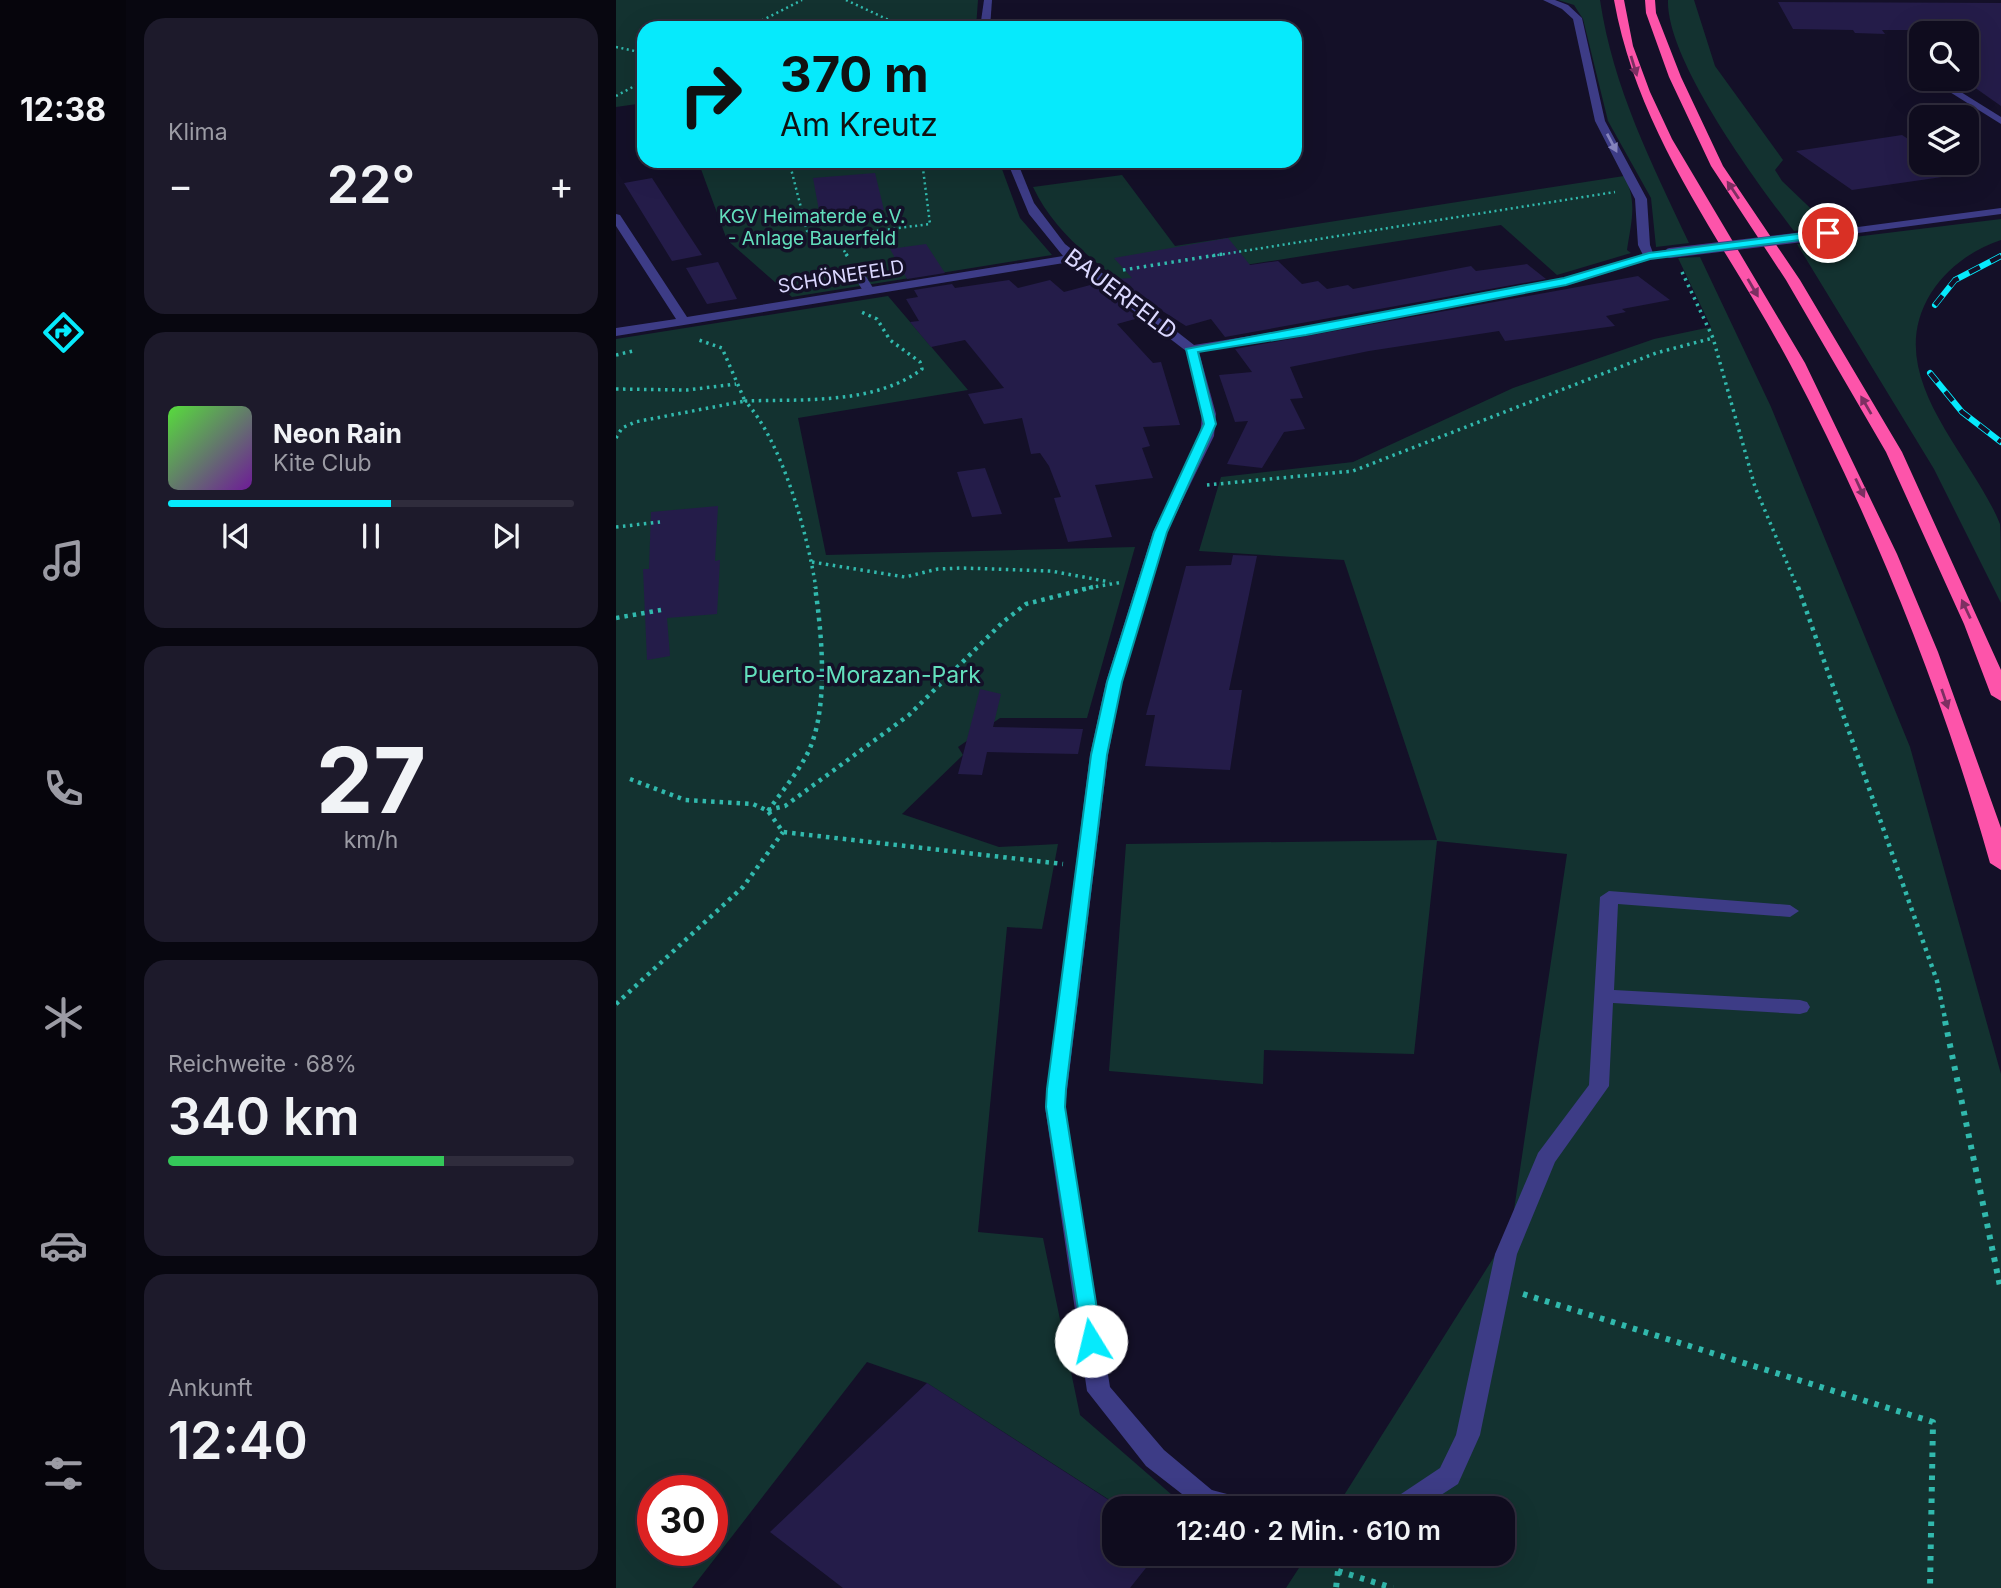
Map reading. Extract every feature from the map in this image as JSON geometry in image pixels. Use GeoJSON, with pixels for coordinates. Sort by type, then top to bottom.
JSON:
{"type":"FeatureCollection","features":[{"type":"Feature","properties":{"kind":"highway"},"geometry":{"type":"LineString","coordinates":[[1619,0],[1621,25],[1638,80],[1685,171],[1796,361],[1880,532],[1933,663],[2001,863]]}},
{"type":"Feature","properties":{"kind":"highway"},"geometry":{"type":"LineString","coordinates":[[1650,0],[1651,13],[1675,77],[1717,166],[1793,280],[1894,452],[1973,624],[2001,695]]}},
{"type":"Feature","properties":{"kind":"street"},"geometry":{"type":"LineString","coordinates":[[986,21],[988,0]]}},
{"type":"Feature","properties":{"kind":"street"},"geometry":{"type":"LineString","coordinates":[[1547,0],[1565,7],[1577,18],[1600,121],[1641,199],[1644,245],[1649,256]]}},
{"type":"Feature","properties":{"kind":"street"},"geometry":{"type":"LineString","coordinates":[[1953,91],[2001,121]]}},
{"type":"Feature","properties":{"kind":"street","name":"BAUERFELD"},"geometry":{"type":"LineString","coordinates":[[1015,168],[1033,216],[1072,258],[1192,349],[1210,424],[1160,532],[1114,682],[1099,755],[1055,1107],[1099,1391],[1155,1458],[1200,1496]]}},
{"type":"Feature","properties":{"kind":"street"},"geometry":{"type":"LineString","coordinates":[[1192,349],[1271,337],[1566,281],[1649,256],[2001,211]]}},
{"type":"Feature","properties":{"kind":"street"},"geometry":{"type":"LineString","coordinates":[[616,216],[684,321]]}},
{"type":"Feature","properties":{"kind":"street","name":"SCHÖNEFELD"},"geometry":{"type":"LineString","coordinates":[[616,332],[1072,258]]}},
{"type":"Feature","properties":{"kind":"street"},"geometry":{"type":"LineString","coordinates":[[853,266],[869,291]]}},
{"type":"Feature","properties":{"kind":"street"},"geometry":{"type":"LineString","coordinates":[[1419,1496],[1449,1476],[1459,1455],[1468,1434],[1506,1254],[1546,1159],[1599,1086],[1609,897],[1790,911]]}},
{"type":"Feature","properties":{"kind":"street"},"geometry":{"type":"LineString","coordinates":[[1604,996],[1800,1007]]}},
{"type":"Feature","properties":{"kind":"path"},"geometry":{"type":"LineString","coordinates":[[761,21],[802,0]]}},
{"type":"Feature","properties":{"kind":"path"},"geometry":{"type":"LineString","coordinates":[[846,0],[891,21]]}},
{"type":"Feature","properties":{"kind":"path"},"geometry":{"type":"LineString","coordinates":[[616,47],[637,52]]}},
{"type":"Feature","properties":{"kind":"path"},"geometry":{"type":"LineString","coordinates":[[616,96],[637,85]]}},
{"type":"Feature","properties":{"kind":"path"},"geometry":{"type":"LineString","coordinates":[[791,168],[807,231],[836,236],[930,224],[923,168]]}},
{"type":"Feature","properties":{"kind":"path"},"geometry":{"type":"LineString","coordinates":[[1094,275],[1625,191]]}},
{"type":"Feature","properties":{"kind":"path"},"geometry":{"type":"LineString","coordinates":[[836,236],[853,266]]}},
{"type":"Feature","properties":{"kind":"path"},"geometry":{"type":"LineString","coordinates":[[1678,264],[1713,338],[1755,488],[1793,574],[1937,981],[2001,1291]]}},
{"type":"Feature","properties":{"kind":"path"},"geometry":{"type":"LineString","coordinates":[[616,438],[622,428],[635,422],[745,401],[857,393],[903,382],[920,371],[920,362],[890,340],[877,319],[828,298]]}},
{"type":"Feature","properties":{"kind":"path"},"geometry":{"type":"LineString","coordinates":[[684,321],[688,338],[722,348],[745,401],[758,414],[797,503],[812,562],[821,629],[818,726],[806,757],[768,811]]}},
{"type":"Feature","properties":{"kind":"path"},"geometry":{"type":"LineString","coordinates":[[1181,488],[1353,471],[1656,353],[1713,338]]}},
{"type":"Feature","properties":{"kind":"path"},"geometry":{"type":"LineString","coordinates":[[616,389],[687,390],[736,384]]}},
{"type":"Feature","properties":{"kind":"path"},"geometry":{"type":"LineString","coordinates":[[616,527],[660,522]]}},
{"type":"Feature","properties":{"kind":"path"},"geometry":{"type":"LineString","coordinates":[[812,562],[905,578],[938,569],[962,568],[1051,571],[1114,583]]}},
{"type":"Feature","properties":{"kind":"path"},"geometry":{"type":"LineString","coordinates":[[768,811],[785,806],[909,715],[1003,622],[1026,604],[1114,583],[1145,580]]}},
{"type":"Feature","properties":{"kind":"path"},"geometry":{"type":"LineString","coordinates":[[616,618],[661,610]]}},
{"type":"Feature","properties":{"kind":"path"},"geometry":{"type":"LineString","coordinates":[[629,779],[685,800],[753,804],[768,811],[783,832],[1084,866]]}},
{"type":"Feature","properties":{"kind":"path"},"geometry":{"type":"LineString","coordinates":[[616,1004],[743,887],[783,832]]}},
{"type":"Feature","properties":{"kind":"path"},"geometry":{"type":"LineString","coordinates":[[1499,1286],[1933,1422],[1930,1588]]}},
{"type":"Feature","properties":{"kind":"path"},"geometry":{"type":"LineString","coordinates":[[1334,1566],[1338,1571],[1393,1588]]}},
{"type":"Feature","properties":{"kind":"path"},"geometry":{"type":"LineString","coordinates":[[1336,1588],[1338,1571]]}},
{"type":"Feature","properties":{"kind":"green space"},"geometry":{"type":"Polygon","coordinates":[[[616,0],[978,0],[976,21],[637,21],[637,104],[616,107],[616,0]]]}},
{"type":"Feature","properties":{"kind":"green space"},"geometry":{"type":"Polygon","coordinates":[[[1558,0],[1600,0],[1614,64],[1624,95],[1648,155],[1689,243],[1656,247],[1651,198],[1608,121],[1583,19],[1574,5],[1558,0]]]}},
{"type":"Feature","properties":{"kind":"green space"},"geometry":{"type":"Polygon","coordinates":[[[1668,0],[1694,0],[1715,66],[1783,160],[1775,170],[1782,181],[1829,226],[1794,231],[1758,183],[1697,87],[1671,25],[1668,0]]]}},
{"type":"Feature","properties":{"kind":"green space","name":"KGV Heimaterde e.V. - Anlage Bauerfeld"},"geometry":{"type":"Polygon","coordinates":[[[701,168],[1002,168],[1020,218],[1052,255],[792,297],[727,240],[701,168]]]}},
{"type":"Feature","properties":{"kind":"green space"},"geometry":{"type":"Polygon","coordinates":[[[1122,175],[1175,246],[1624,176],[1632,203],[1627,250],[1631,253],[1557,275],[1501,225],[1124,284],[1084,252],[1061,229],[1033,187],[1122,175]]]}},
{"type":"Feature","properties":{"kind":"green space"},"geometry":{"type":"Polygon","coordinates":[[[2001,219],[2001,240],[1962,260],[1945,275],[1931,293],[1918,324],[1916,354],[1923,383],[1936,412],[1987,497],[2000,524],[2001,603],[1934,469],[1797,244],[2001,219]]]}},
{"type":"Feature","properties":{"kind":"green space"},"geometry":{"type":"Polygon","coordinates":[[[1700,257],[1771,407],[1910,747],[2001,1074],[2001,1588],[1286,1588],[1300,1566],[1515,1566],[1515,1496],[1344,1496],[1511,1230],[1567,854],[1437,841],[1414,1054],[1264,1050],[1263,1084],[1109,1071],[1126,844],[1437,840],[1344,560],[1199,551],[1221,477],[1353,462],[1513,388],[1654,339],[1711,327],[1678,258],[1700,257]]]}},
{"type":"Feature","properties":{"kind":"green space","name":"Puerto-Morazan-Park"},"geometry":{"type":"Polygon","coordinates":[[[888,296],[968,390],[798,418],[826,555],[1135,547],[1087,718],[1000,718],[958,747],[963,755],[902,814],[999,847],[1058,844],[1042,929],[1007,927],[978,1232],[1043,1238],[1080,1415],[1173,1496],[1103,1496],[927,1383],[867,1362],[728,1542],[728,1475],[637,1475],[637,1566],[709,1566],[692,1588],[616,1588],[616,339],[888,296]]]}},
{"type":"Feature","properties":{"kind":"building"},"geometry":{"type":"Polygon","coordinates":[[[1778,2],[2001,3],[2001,106],[1979,90],[1979,21],[1909,21],[1909,30],[1882,30],[1885,34],[1855,33],[1853,30],[1793,29],[1778,2]]]}},
{"type":"Feature","properties":{"kind":"building"},"geometry":{"type":"Polygon","coordinates":[[[1902,135],[1909,140],[1909,175],[1956,175],[1852,190],[1796,151],[1902,135]]]}},
{"type":"Feature","properties":{"kind":"building"},"geometry":{"type":"Polygon","coordinates":[[[875,173],[884,210],[820,216],[813,178],[875,173]]]}},
{"type":"Feature","properties":{"kind":"building"},"geometry":{"type":"Polygon","coordinates":[[[652,178],[702,255],[672,261],[624,183],[652,178]]]}},
{"type":"Feature","properties":{"kind":"building"},"geometry":{"type":"Polygon","coordinates":[[[1228,238],[1250,265],[1278,261],[1302,284],[1318,281],[1327,289],[1348,285],[1353,289],[1471,266],[1476,271],[1527,264],[1546,279],[1225,337],[1211,319],[1186,326],[1142,298],[1144,302],[1114,279],[1132,278],[1114,258],[1228,238]]]}},
{"type":"Feature","properties":{"kind":"building"},"geometry":{"type":"Polygon","coordinates":[[[926,244],[945,273],[907,279],[890,249],[926,244]]]}},
{"type":"Feature","properties":{"kind":"building"},"geometry":{"type":"Polygon","coordinates":[[[718,262],[737,299],[707,304],[686,268],[718,262]]]}},
{"type":"Feature","properties":{"kind":"building"},"geometry":{"type":"Polygon","coordinates":[[[1638,276],[1670,300],[1622,309],[1626,312],[1606,316],[1615,326],[1505,341],[1499,331],[1369,351],[1290,367],[1303,398],[1290,399],[1305,429],[1284,432],[1262,468],[1227,464],[1248,421],[1235,422],[1219,375],[1252,372],[1235,349],[1638,276]]]}},
{"type":"Feature","properties":{"kind":"building"},"geometry":{"type":"Polygon","coordinates":[[[1009,280],[1018,288],[1050,280],[1064,292],[1094,284],[1139,318],[1117,324],[1153,363],[1161,362],[1180,425],[1143,427],[1150,446],[1142,448],[1153,478],[1095,485],[1112,537],[1068,542],[1054,498],[1061,497],[1049,466],[1040,453],[1031,454],[1022,418],[984,424],[968,394],[1004,388],[965,340],[931,347],[910,322],[919,321],[906,299],[918,297],[914,290],[952,284],[955,288],[1009,280]]]}},
{"type":"Feature","properties":{"kind":"building"},"geometry":{"type":"Polygon","coordinates":[[[985,468],[1002,514],[972,517],[957,472],[985,468]]]}},
{"type":"Feature","properties":{"kind":"building"},"geometry":{"type":"Polygon","coordinates":[[[718,506],[715,561],[720,560],[717,614],[667,618],[670,656],[647,660],[643,569],[649,569],[651,512],[718,506]]]}},
{"type":"Feature","properties":{"kind":"building"},"geometry":{"type":"Polygon","coordinates":[[[1233,555],[1257,556],[1229,690],[1242,690],[1230,770],[1145,766],[1155,715],[1146,715],[1186,566],[1231,565],[1233,555]]]}},
{"type":"Feature","properties":{"kind":"building"},"geometry":{"type":"Polygon","coordinates":[[[980,689],[1001,694],[993,727],[1083,729],[1078,754],[987,752],[982,775],[958,774],[980,689]]]}},
{"type":"Feature","properties":{"kind":"building"},"geometry":{"type":"Polygon","coordinates":[[[927,1383],[1103,1496],[1102,1566],[1147,1566],[1130,1588],[843,1588],[770,1532],[927,1383]]]}},
{"type":"Feature","properties":{"kind":"railway"},"geometry":{"type":"LineString","coordinates":[[1935,305],[1955,280],[2001,256]]}},
{"type":"Feature","properties":{"kind":"railway"},"geometry":{"type":"LineString","coordinates":[[1930,373],[1962,412],[2001,442]]}},
{"type":"Feature","properties":{"kind":"route"},"geometry":{"type":"LineString","coordinates":[[1091,1341],[1055,1107],[1056,1089],[1099,755],[1114,682],[1160,532],[1207,436],[1210,424],[1192,349],[1306,331],[1566,281],[1649,256],[1828,233]]}}]}
